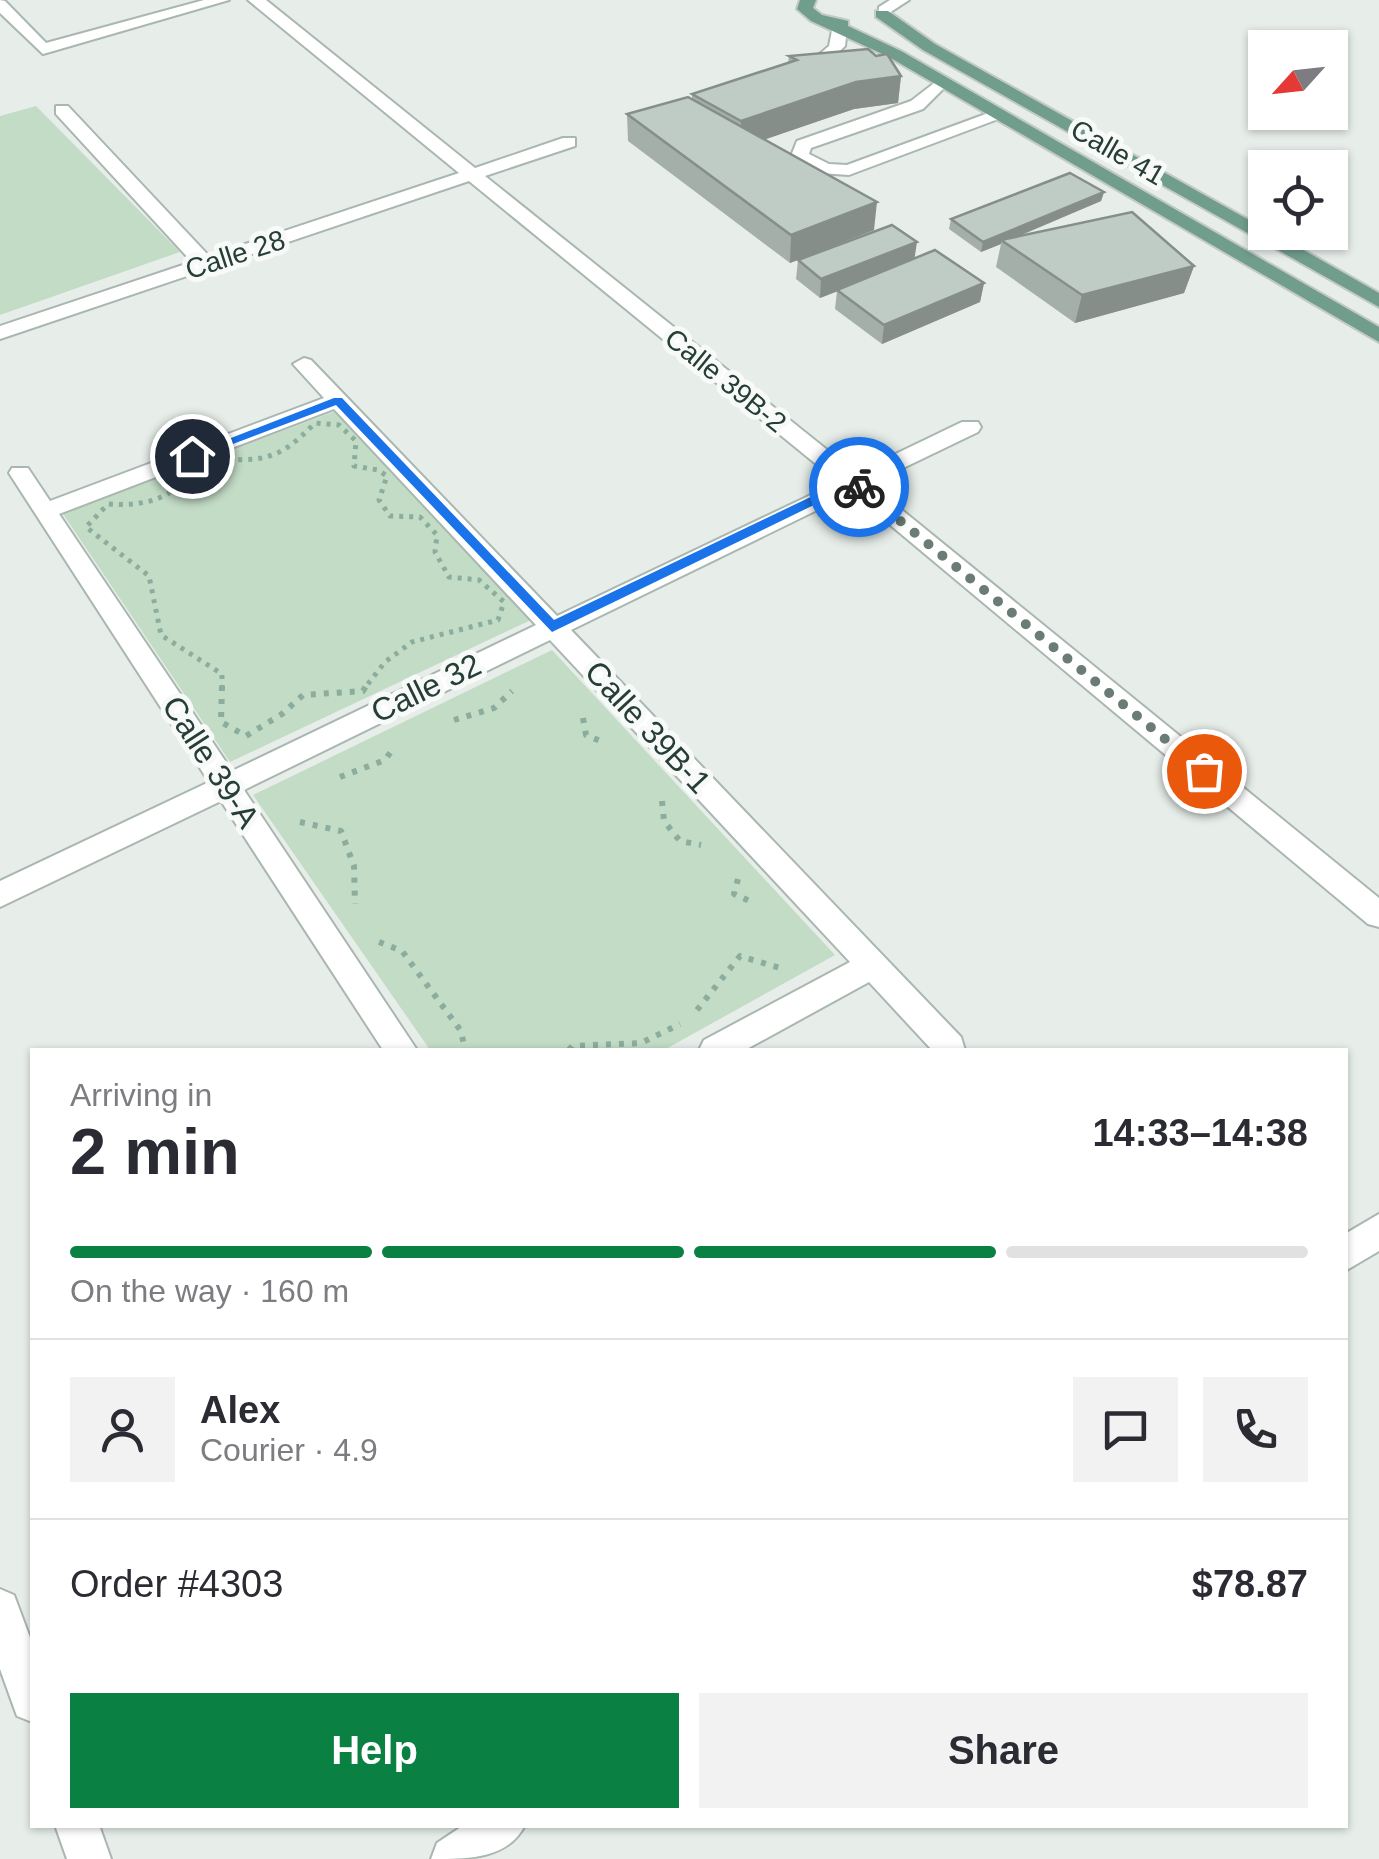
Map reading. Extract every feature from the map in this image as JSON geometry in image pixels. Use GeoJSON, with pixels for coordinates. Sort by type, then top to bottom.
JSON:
{"type":"FeatureCollection","features":[{"type":"Feature","properties":{"kind":"main road","name":"Calle 41"},"geometry":{"type":"LineString","coordinates":[[804,1],[809,14],[902,58],[1379,336]]}},
{"type":"Feature","properties":{"kind":"main road"},"geometry":{"type":"LineString","coordinates":[[833,25],[865,22],[881,8]]}},
{"type":"Feature","properties":{"kind":"main road","name":"Calle 41"},"geometry":{"type":"LineString","coordinates":[[881,8],[929,47],[1379,300]]}},
{"type":"Feature","properties":{"kind":"street"},"geometry":{"type":"LineString","coordinates":[[0,4],[43,49],[220,0]]}},
{"type":"Feature","properties":{"kind":"street","name":"Calle 39B-2"},"geometry":{"type":"LineString","coordinates":[[256,0],[1379,915]]}},
{"type":"Feature","properties":{"kind":"street"},"geometry":{"type":"LineString","coordinates":[[881,8],[900,0]]}},
{"type":"Feature","properties":{"kind":"street"},"geometry":{"type":"LineString","coordinates":[[833,25],[841,41],[836,52],[808,68],[902,58]]}},
{"type":"Feature","properties":{"kind":"street"},"geometry":{"type":"LineString","coordinates":[[942,82],[918,105],[803,145],[800,156],[824,170],[849,170],[1000,115]]}},
{"type":"Feature","properties":{"kind":"street"},"geometry":{"type":"LineString","coordinates":[[62,110],[205,264]]}},
{"type":"Feature","properties":{"kind":"street","name":"Calle 28"},"geometry":{"type":"LineString","coordinates":[[0,334],[570,142]]}},
{"type":"Feature","properties":{"kind":"street","name":"Calle 39B-1"},"geometry":{"type":"LineString","coordinates":[[304,364],[950,1047]]}},
{"type":"Feature","properties":{"kind":"street"},"geometry":{"type":"LineString","coordinates":[[45,511],[338,400]]}},
{"type":"Feature","properties":{"kind":"street","name":"Calle 32"},"geometry":{"type":"LineString","coordinates":[[0,895],[970,428]]}},
{"type":"Feature","properties":{"kind":"street","name":"Calle 39-A"},"geometry":{"type":"LineString","coordinates":[[20,474],[400,1048]]}},
{"type":"Feature","properties":{"kind":"street"},"geometry":{"type":"LineString","coordinates":[[720,1048],[872,964]]}},
{"type":"Feature","properties":{"kind":"street"},"geometry":{"type":"LineString","coordinates":[[1348,1252],[1379,1231]]}},
{"type":"Feature","properties":{"kind":"street"},"geometry":{"type":"LineString","coordinates":[[0,1609],[30,1694]]}},
{"type":"Feature","properties":{"kind":"street"},"geometry":{"type":"LineString","coordinates":[[77,1828],[88,1859]]}},
{"type":"Feature","properties":{"kind":"street"},"geometry":{"type":"LineString","coordinates":[[453,1859],[499,1828]]}},
{"type":"Feature","properties":{"kind":"path"},"geometry":{"type":"LineString","coordinates":[[315,423],[338,426],[356,441],[354,466],[378,470],[387,476],[379,500],[390,516],[420,517],[438,534],[436,552],[450,577],[479,580],[504,602],[498,620],[478,629],[436,632],[387,656],[363,690],[303,695],[282,714],[246,736],[221,722],[222,674],[161,636],[150,576],[86,528],[108,504],[141,506],[174,494],[196,475],[227,462],[262,458],[292,447],[315,423]]}},
{"type":"Feature","properties":{"kind":"path"},"geometry":{"type":"LineString","coordinates":[[442,722],[475,717],[506,702],[517,682]]}},
{"type":"Feature","properties":{"kind":"path"},"geometry":{"type":"LineString","coordinates":[[582,707],[586,735],[614,746]]}},
{"type":"Feature","properties":{"kind":"path"},"geometry":{"type":"LineString","coordinates":[[329,778],[346,776],[385,760],[402,738]]}},
{"type":"Feature","properties":{"kind":"path"},"geometry":{"type":"LineString","coordinates":[[660,781],[664,821],[680,842],[709,846]]}},
{"type":"Feature","properties":{"kind":"path"},"geometry":{"type":"LineString","coordinates":[[290,820],[340,831],[354,866],[354,912]]}},
{"type":"Feature","properties":{"kind":"path"},"geometry":{"type":"LineString","coordinates":[[739,875],[734,894],[766,905]]}},
{"type":"Feature","properties":{"kind":"path"},"geometry":{"type":"LineString","coordinates":[[375,941],[402,951],[462,1031],[465,1048]]}},
{"type":"Feature","properties":{"kind":"path"},"geometry":{"type":"LineString","coordinates":[[570,1048],[640,1042],[688,1020],[714,990],[722,969],[740,956],[782,968],[792,963]]}},
{"type":"Feature","properties":{"kind":"green space"},"geometry":{"type":"Polygon","coordinates":[[[36,106],[180,252],[0,315],[0,116],[36,106]]]}},
{"type":"Feature","properties":{"kind":"green space"},"geometry":{"type":"Polygon","coordinates":[[[341,409],[533,619],[230,762],[63,514],[341,409]]]}},
{"type":"Feature","properties":{"kind":"green space"},"geometry":{"type":"Polygon","coordinates":[[[552,650],[835,955],[668,1048],[429,1048],[253,795],[552,650]]]}},
{"type":"Feature","properties":{"kind":"building"},"geometry":{"type":"Polygon","coordinates":[[[868,49],[876,56],[887,54],[901,76],[856,82],[741,121],[692,94],[797,60],[789,56],[868,49]]]}},
{"type":"Feature","properties":{"kind":"building"},"geometry":{"type":"Polygon","coordinates":[[[688,97],[877,202],[791,235],[627,114],[688,97]]]}},
{"type":"Feature","properties":{"kind":"building"},"geometry":{"type":"Polygon","coordinates":[[[1070,173],[1104,192],[983,242],[951,219],[1070,173]]]}},
{"type":"Feature","properties":{"kind":"building"},"geometry":{"type":"Polygon","coordinates":[[[1132,212],[1194,266],[1082,295],[1001,240],[1132,212]]]}},
{"type":"Feature","properties":{"kind":"building"},"geometry":{"type":"Polygon","coordinates":[[[892,225],[917,242],[821,279],[798,260],[892,225]]]}},
{"type":"Feature","properties":{"kind":"building"},"geometry":{"type":"Polygon","coordinates":[[[935,250],[984,283],[884,325],[837,290],[935,250]]]}},
{"type":"Feature","properties":{"kind":"way so far"},"geometry":{"type":"LineString","coordinates":[[859,487],[1204,771]]}},
{"type":"Feature","properties":{"kind":"route"},"geometry":{"type":"LineString","coordinates":[[192,456],[338,400],[552,627],[852,482],[859,487]]}}]}
